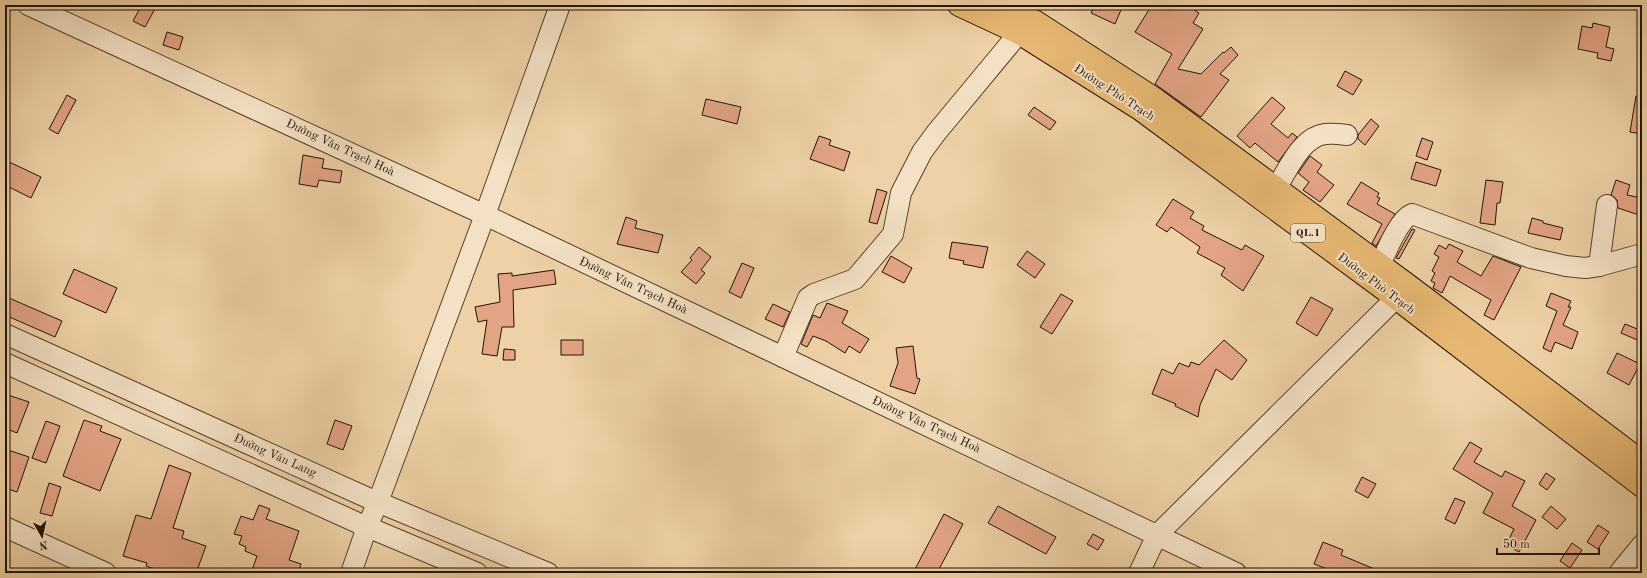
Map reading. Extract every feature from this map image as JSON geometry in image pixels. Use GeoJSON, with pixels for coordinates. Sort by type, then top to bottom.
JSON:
{"type":"FeatureCollection","features":[{"type":"Feature","properties":{"kind":"highway","name":"Đường Phò Trạch"},"geometry":{"type":"LineString","coordinates":[[959,5],[1019,33],[1140,109],[1642,462]]}},
{"type":"Feature","properties":{"kind":"highway","name":"Đường Phò Trạch"},"geometry":{"type":"LineString","coordinates":[[1000,5],[1036,22],[1155,99],[1380,265],[1402,292],[1642,486]]}},
{"type":"Feature","properties":{"kind":"street","name":"Đường Vân Trạch Hoà"},"geometry":{"type":"LineString","coordinates":[[28,5],[485,215],[1157,535],[1212,568],[1236,573]]}},
{"type":"Feature","properties":{"kind":"street"},"geometry":{"type":"LineString","coordinates":[[351,573],[485,215],[560,5]]}},
{"type":"Feature","properties":{"kind":"street"},"geometry":{"type":"LineString","coordinates":[[783,357],[808,298],[814,294],[855,279],[893,234],[901,193],[922,152],[1019,33]]}},
{"type":"Feature","properties":{"kind":"street"},"geometry":{"type":"LineString","coordinates":[[1276,188],[1296,156],[1313,138],[1326,133],[1347,135]]}},
{"type":"Feature","properties":{"kind":"street"},"geometry":{"type":"LineString","coordinates":[[1599,266],[1607,205]]}},
{"type":"Feature","properties":{"kind":"street"},"geometry":{"type":"LineString","coordinates":[[1380,265],[1401,224],[1407,216],[1412,214],[1549,263],[1585,268],[1599,266],[1642,254]]}},
{"type":"Feature","properties":{"kind":"street"},"geometry":{"type":"LineString","coordinates":[[1139,573],[1157,535],[1402,292]]}},
{"type":"Feature","properties":{"kind":"street","name":"Đường Văn Lang"},"geometry":{"type":"LineString","coordinates":[[5,334],[378,502],[548,573]]}},
{"type":"Feature","properties":{"kind":"street"},"geometry":{"type":"LineString","coordinates":[[5,363],[367,527],[477,573]]}},
{"type":"Feature","properties":{"kind":"street"},"geometry":{"type":"LineString","coordinates":[[5,527],[106,573]]}},
{"type":"Feature","properties":{"kind":"street"},"geometry":{"type":"LineString","coordinates":[[1619,573],[1642,545]]}},
{"type":"Feature","properties":{"kind":"building"},"geometry":{"type":"Polygon","coordinates":[[[144,5],[157,5],[145,27],[133,21],[140,8],[142,9],[144,5]]]}},
{"type":"Feature","properties":{"kind":"building"},"geometry":{"type":"Polygon","coordinates":[[[1095,5],[1123,5],[1115,24],[1091,13],[1095,5]]]}},
{"type":"Feature","properties":{"kind":"building"},"geometry":{"type":"Polygon","coordinates":[[[1152,5],[1187,5],[1199,13],[1193,23],[1203,29],[1178,69],[1201,74],[1223,52],[1224,53],[1231,47],[1238,55],[1220,74],[1229,80],[1201,117],[1155,84],[1172,54],[1135,32],[1152,5]]]}},
{"type":"Feature","properties":{"kind":"building"},"geometry":{"type":"Polygon","coordinates":[[[1593,23],[1610,27],[1606,47],[1614,49],[1611,61],[1597,58],[1598,53],[1578,49],[1582,26],[1592,28],[1593,23]]]}},
{"type":"Feature","properties":{"kind":"building"},"geometry":{"type":"Polygon","coordinates":[[[167,32],[183,37],[179,50],[163,45],[167,32]]]}},
{"type":"Feature","properties":{"kind":"building"},"geometry":{"type":"Polygon","coordinates":[[[1345,71],[1362,80],[1353,95],[1337,86],[1345,71]]]}},
{"type":"Feature","properties":{"kind":"building"},"geometry":{"type":"Polygon","coordinates":[[[67,95],[76,100],[58,134],[49,129],[67,95]]]}},
{"type":"Feature","properties":{"kind":"building"},"geometry":{"type":"Polygon","coordinates":[[[1636,96],[1642,97],[1642,134],[1630,132],[1636,96]]]}},
{"type":"Feature","properties":{"kind":"building"},"geometry":{"type":"Polygon","coordinates":[[[1272,97],[1285,108],[1271,124],[1288,138],[1292,133],[1297,137],[1278,162],[1255,143],[1250,148],[1237,136],[1272,97]]]}},
{"type":"Feature","properties":{"kind":"building"},"geometry":{"type":"Polygon","coordinates":[[[706,99],[741,107],[737,124],[702,115],[706,99]]]}},
{"type":"Feature","properties":{"kind":"building"},"geometry":{"type":"Polygon","coordinates":[[[1034,107],[1056,122],[1050,130],[1028,115],[1034,107]]]}},
{"type":"Feature","properties":{"kind":"building"},"geometry":{"type":"Polygon","coordinates":[[[1371,119],[1379,126],[1365,145],[1358,139],[1358,135],[1371,119]]]}},
{"type":"Feature","properties":{"kind":"building"},"geometry":{"type":"Polygon","coordinates":[[[819,136],[831,140],[829,145],[850,152],[844,171],[810,159],[819,136]]]}},
{"type":"Feature","properties":{"kind":"building"},"geometry":{"type":"Polygon","coordinates":[[[1422,138],[1433,142],[1427,160],[1416,156],[1422,138]]]}},
{"type":"Feature","properties":{"kind":"building"},"geometry":{"type":"Polygon","coordinates":[[[303,155],[324,159],[322,168],[342,171],[340,183],[319,180],[317,187],[299,184],[303,155]]]}},
{"type":"Feature","properties":{"kind":"building"},"geometry":{"type":"Polygon","coordinates":[[[1310,156],[1322,165],[1317,172],[1334,185],[1320,202],[1303,190],[1309,182],[1298,173],[1310,156]]]}},
{"type":"Feature","properties":{"kind":"building"},"geometry":{"type":"Polygon","coordinates":[[[5,160],[41,177],[31,198],[5,185],[5,160]]]}},
{"type":"Feature","properties":{"kind":"building"},"geometry":{"type":"Polygon","coordinates":[[[1416,162],[1441,170],[1436,186],[1411,179],[1416,162]]]}},
{"type":"Feature","properties":{"kind":"building"},"geometry":{"type":"Polygon","coordinates":[[[1486,180],[1503,182],[1500,203],[1497,203],[1495,225],[1480,223],[1486,180]]]}},
{"type":"Feature","properties":{"kind":"building"},"geometry":{"type":"Polygon","coordinates":[[[1616,180],[1630,185],[1627,195],[1642,198],[1642,216],[1618,208],[1617,200],[1611,195],[1616,180]]]}},
{"type":"Feature","properties":{"kind":"building"},"geometry":{"type":"Polygon","coordinates":[[[1361,182],[1379,193],[1377,197],[1380,198],[1377,204],[1395,214],[1376,246],[1372,243],[1382,224],[1347,204],[1361,182]]]}},
{"type":"Feature","properties":{"kind":"building"},"geometry":{"type":"Polygon","coordinates":[[[877,189],[887,192],[877,224],[869,222],[877,189]]]}},
{"type":"Feature","properties":{"kind":"building"},"geometry":{"type":"Polygon","coordinates":[[[1173,199],[1194,212],[1190,218],[1204,226],[1202,230],[1242,250],[1245,245],[1264,256],[1243,291],[1221,275],[1225,268],[1197,253],[1200,247],[1171,227],[1167,232],[1156,225],[1173,199]]]}},
{"type":"Feature","properties":{"kind":"building"},"geometry":{"type":"Polygon","coordinates":[[[626,217],[637,221],[635,228],[663,235],[658,253],[617,244],[626,217]]]}},
{"type":"Feature","properties":{"kind":"building"},"geometry":{"type":"Polygon","coordinates":[[[1532,218],[1543,221],[1543,223],[1563,228],[1560,240],[1528,233],[1532,218]]]}},
{"type":"Feature","properties":{"kind":"building"},"geometry":{"type":"Polygon","coordinates":[[[1412,229],[1415,230],[1399,259],[1396,258],[1412,229]]]}},
{"type":"Feature","properties":{"kind":"building"},"geometry":{"type":"Polygon","coordinates":[[[952,242],[988,247],[983,268],[963,264],[964,261],[949,258],[952,242]]]}},
{"type":"Feature","properties":{"kind":"building"},"geometry":{"type":"Polygon","coordinates":[[[1449,244],[1463,251],[1457,262],[1481,276],[1493,256],[1521,267],[1494,320],[1484,315],[1491,300],[1450,276],[1442,293],[1433,288],[1435,283],[1431,281],[1435,273],[1432,271],[1439,257],[1434,254],[1439,245],[1446,249],[1449,244]]]}},
{"type":"Feature","properties":{"kind":"building"},"geometry":{"type":"Polygon","coordinates":[[[699,247],[711,257],[701,270],[705,273],[696,284],[681,272],[692,260],[690,258],[699,247]]]}},
{"type":"Feature","properties":{"kind":"building"},"geometry":{"type":"Polygon","coordinates":[[[1027,251],[1045,264],[1035,278],[1017,265],[1027,251]]]}},
{"type":"Feature","properties":{"kind":"building"},"geometry":{"type":"Polygon","coordinates":[[[891,256],[912,268],[904,283],[882,272],[891,256]]]}},
{"type":"Feature","properties":{"kind":"building"},"geometry":{"type":"Polygon","coordinates":[[[742,263],[754,268],[741,298],[729,292],[742,263]]]}},
{"type":"Feature","properties":{"kind":"building"},"geometry":{"type":"Polygon","coordinates":[[[74,269],[117,288],[106,313],[63,294],[74,269]]]}},
{"type":"Feature","properties":{"kind":"building"},"geometry":{"type":"Polygon","coordinates":[[[554,270],[556,284],[513,290],[514,327],[502,327],[497,356],[482,354],[487,320],[478,322],[475,307],[500,302],[498,274],[512,273],[512,276],[554,270]]]}},
{"type":"Feature","properties":{"kind":"building"},"geometry":{"type":"Polygon","coordinates":[[[1551,293],[1571,301],[1568,307],[1571,307],[1563,325],[1578,332],[1572,349],[1555,342],[1551,352],[1543,348],[1557,311],[1546,306],[1551,293]]]}},
{"type":"Feature","properties":{"kind":"building"},"geometry":{"type":"Polygon","coordinates":[[[1061,294],[1073,301],[1052,334],[1040,327],[1061,294]]]}},
{"type":"Feature","properties":{"kind":"building"},"geometry":{"type":"Polygon","coordinates":[[[1311,297],[1333,309],[1317,336],[1296,323],[1311,297]]]}},
{"type":"Feature","properties":{"kind":"building"},"geometry":{"type":"Polygon","coordinates":[[[9,298],[62,321],[55,337],[5,315],[5,307],[9,298]]]}},
{"type":"Feature","properties":{"kind":"building"},"geometry":{"type":"Polygon","coordinates":[[[827,303],[848,311],[842,323],[869,339],[860,353],[849,346],[845,353],[826,341],[813,336],[807,347],[801,344],[813,315],[820,318],[827,303]]]}},
{"type":"Feature","properties":{"kind":"building"},"geometry":{"type":"Polygon","coordinates":[[[773,304],[790,312],[783,327],[765,319],[773,304]]]}},
{"type":"Feature","properties":{"kind":"building"},"geometry":{"type":"Polygon","coordinates":[[[1625,324],[1642,331],[1642,342],[1621,333],[1625,324]]]}},
{"type":"Feature","properties":{"kind":"building"},"geometry":{"type":"Polygon","coordinates":[[[561,340],[583,340],[583,355],[561,355],[561,340]]]}},
{"type":"Feature","properties":{"kind":"building"},"geometry":{"type":"Polygon","coordinates":[[[1224,340],[1247,360],[1232,380],[1216,369],[1200,405],[1198,417],[1175,406],[1176,404],[1152,394],[1162,369],[1173,374],[1179,363],[1189,367],[1191,362],[1199,365],[1224,340]]]}},
{"type":"Feature","properties":{"kind":"building"},"geometry":{"type":"Polygon","coordinates":[[[913,346],[917,378],[920,379],[915,394],[890,386],[898,363],[896,348],[913,346]]]}},
{"type":"Feature","properties":{"kind":"building"},"geometry":{"type":"Polygon","coordinates":[[[504,349],[515,350],[515,360],[503,360],[504,349]]]}},
{"type":"Feature","properties":{"kind":"building"},"geometry":{"type":"Polygon","coordinates":[[[1617,353],[1640,364],[1629,385],[1607,373],[1617,353]]]}},
{"type":"Feature","properties":{"kind":"building"},"geometry":{"type":"Polygon","coordinates":[[[5,394],[29,402],[17,433],[5,428],[5,394]]]}},
{"type":"Feature","properties":{"kind":"building"},"geometry":{"type":"Polygon","coordinates":[[[84,420],[102,426],[100,431],[121,439],[100,491],[63,476],[84,420]]]}},
{"type":"Feature","properties":{"kind":"building"},"geometry":{"type":"Polygon","coordinates":[[[335,420],[352,426],[343,450],[327,444],[335,420]]]}},
{"type":"Feature","properties":{"kind":"building"},"geometry":{"type":"Polygon","coordinates":[[[46,421],[60,426],[46,463],[32,458],[46,421]]]}},
{"type":"Feature","properties":{"kind":"building"},"geometry":{"type":"Polygon","coordinates":[[[1470,442],[1482,449],[1474,462],[1502,477],[1505,471],[1525,481],[1512,506],[1536,520],[1519,552],[1506,545],[1514,529],[1483,513],[1493,493],[1453,469],[1470,442]]]}},
{"type":"Feature","properties":{"kind":"building"},"geometry":{"type":"Polygon","coordinates":[[[8,450],[29,457],[17,492],[5,488],[5,458],[8,450]]]}},
{"type":"Feature","properties":{"kind":"building"},"geometry":{"type":"Polygon","coordinates":[[[169,465],[191,473],[173,528],[184,531],[182,538],[206,546],[196,573],[166,573],[146,566],[147,563],[123,556],[136,515],[151,519],[169,465]]]}},
{"type":"Feature","properties":{"kind":"building"},"geometry":{"type":"Polygon","coordinates":[[[1546,473],[1555,479],[1547,490],[1539,484],[1546,473]]]}},
{"type":"Feature","properties":{"kind":"building"},"geometry":{"type":"Polygon","coordinates":[[[1362,477],[1376,484],[1368,498],[1355,491],[1362,477]]]}},
{"type":"Feature","properties":{"kind":"building"},"geometry":{"type":"Polygon","coordinates":[[[49,483],[61,487],[52,516],[40,513],[49,483]]]}},
{"type":"Feature","properties":{"kind":"building"},"geometry":{"type":"Polygon","coordinates":[[[1455,498],[1465,502],[1455,524],[1445,519],[1455,498]]]}},
{"type":"Feature","properties":{"kind":"building"},"geometry":{"type":"Polygon","coordinates":[[[259,505],[270,509],[266,519],[299,531],[289,560],[301,564],[298,573],[251,573],[257,556],[245,551],[246,547],[239,544],[242,536],[234,534],[241,516],[253,520],[259,505]]]}},
{"type":"Feature","properties":{"kind":"building"},"geometry":{"type":"Polygon","coordinates":[[[998,506],[1056,537],[1046,554],[988,523],[998,506]]]}},
{"type":"Feature","properties":{"kind":"building"},"geometry":{"type":"Polygon","coordinates":[[[1551,506],[1566,519],[1557,529],[1542,517],[1551,506]]]}},
{"type":"Feature","properties":{"kind":"building"},"geometry":{"type":"Polygon","coordinates":[[[944,514],[963,524],[937,573],[913,573],[944,514]]]}},
{"type":"Feature","properties":{"kind":"building"},"geometry":{"type":"Polygon","coordinates":[[[1598,525],[1609,532],[1598,549],[1587,542],[1598,525]]]}},
{"type":"Feature","properties":{"kind":"building"},"geometry":{"type":"Polygon","coordinates":[[[1093,534],[1104,540],[1098,550],[1087,544],[1093,534]]]}},
{"type":"Feature","properties":{"kind":"building"},"geometry":{"type":"Polygon","coordinates":[[[1323,542],[1343,550],[1341,555],[1384,573],[1338,573],[1314,564],[1323,542]]]}},
{"type":"Feature","properties":{"kind":"building"},"geometry":{"type":"Polygon","coordinates":[[[1572,543],[1582,550],[1570,568],[1560,561],[1572,543]]]}}]}
